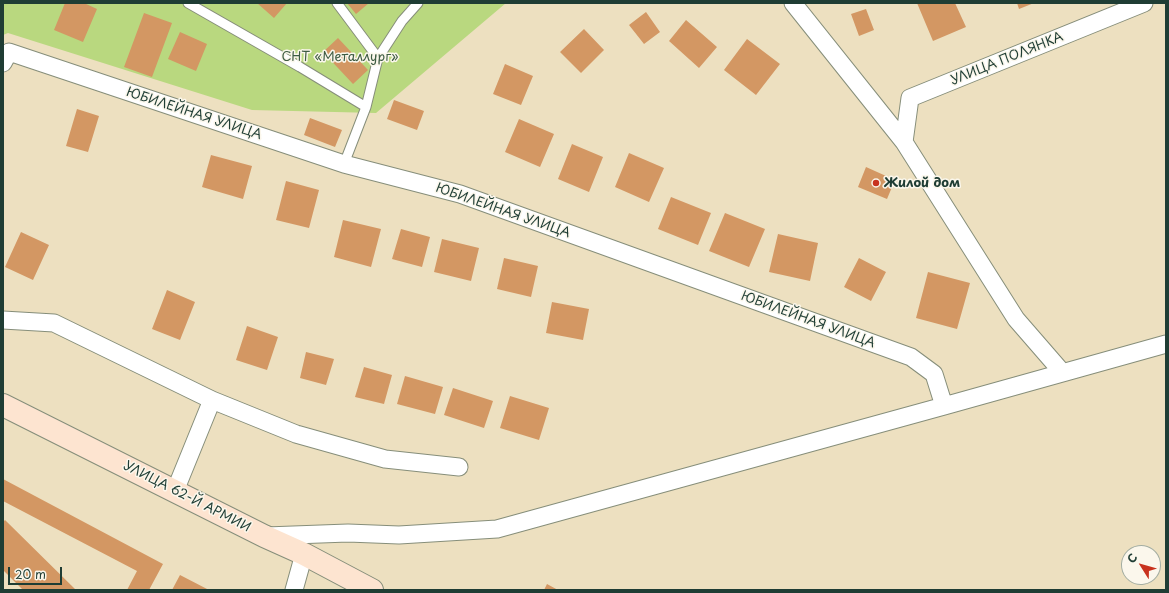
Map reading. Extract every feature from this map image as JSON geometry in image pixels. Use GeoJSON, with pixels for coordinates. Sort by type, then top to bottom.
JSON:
{"type":"FeatureCollection","features":[{"type":"Feature","properties":{"kind":"street"},"geometry":{"type":"LineString","coordinates":[[793,3],[904,142],[1016,319],[1062,372]]}},
{"type":"Feature","properties":{"kind":"street","name":"УЛИЦА ПОЛЯНКА"},"geometry":{"type":"LineString","coordinates":[[904,142],[910,98],[1144,3]]}},
{"type":"Feature","properties":{"kind":"street","name":"ЮБИЛЕЙНАЯ УЛИЦА"},"geometry":{"type":"LineString","coordinates":[[6,58],[344,164],[460,194],[911,358],[934,374],[944,406]]}},
{"type":"Feature","properties":{"kind":"street"},"geometry":{"type":"LineString","coordinates":[[3,320],[54,323],[212,400],[296,434],[385,459],[459,467]]}},
{"type":"Feature","properties":{"kind":"street"},"geometry":{"type":"LineString","coordinates":[[264,536],[348,533],[399,535],[497,529],[1166,344]]}},
{"type":"Feature","properties":{"kind":"street"},"geometry":{"type":"LineString","coordinates":[[175,491],[212,400]]}},
{"type":"Feature","properties":{"kind":"street","name":"УЛИЦА 62-Й АРМИИ"},"geometry":{"type":"LineString","coordinates":[[3,405],[264,536],[304,554],[372,590]]}},
{"type":"Feature","properties":{"kind":"street"},"geometry":{"type":"LineString","coordinates":[[294,590],[304,554]]}},
{"type":"Feature","properties":{"kind":"lane"},"geometry":{"type":"LineString","coordinates":[[188,3],[300,67],[366,107]]}},
{"type":"Feature","properties":{"kind":"lane"},"geometry":{"type":"LineString","coordinates":[[337,3],[378,58]]}},
{"type":"Feature","properties":{"kind":"lane"},"geometry":{"type":"LineString","coordinates":[[344,164],[366,107],[378,58],[402,21],[418,3]]}},
{"type":"Feature","properties":{"kind":"green space","name":"СНТ «Металлург»"},"geometry":{"type":"Polygon","coordinates":[[[3,3],[506,3],[376,113],[252,110],[8,33],[3,35],[3,3]]]}},
{"type":"Feature","properties":{"kind":"building"},"geometry":{"type":"Polygon","coordinates":[[[65,3],[84,3],[97,9],[83,42],[54,30],[65,3]]]}},
{"type":"Feature","properties":{"kind":"building"},"geometry":{"type":"Polygon","coordinates":[[[257,3],[287,3],[274,18],[257,3]]]}},
{"type":"Feature","properties":{"kind":"building"},"geometry":{"type":"Polygon","coordinates":[[[347,3],[369,3],[356,14],[347,3]]]}},
{"type":"Feature","properties":{"kind":"building"},"geometry":{"type":"Polygon","coordinates":[[[917,3],[955,3],[966,27],[933,41],[917,3]]]}},
{"type":"Feature","properties":{"kind":"building"},"geometry":{"type":"Polygon","coordinates":[[[1017,3],[1034,3],[1019,9],[1017,3]]]}},
{"type":"Feature","properties":{"kind":"building"},"geometry":{"type":"Polygon","coordinates":[[[866,9],[874,30],[859,36],[851,14],[866,9]]]}},
{"type":"Feature","properties":{"kind":"building"},"geometry":{"type":"Polygon","coordinates":[[[646,12],[660,32],[644,44],[629,25],[646,12]]]}},
{"type":"Feature","properties":{"kind":"building"},"geometry":{"type":"Polygon","coordinates":[[[144,13],[172,23],[152,77],[124,67],[144,13]]]}},
{"type":"Feature","properties":{"kind":"building"},"geometry":{"type":"Polygon","coordinates":[[[686,20],[717,47],[699,68],[669,41],[686,20]]]}},
{"type":"Feature","properties":{"kind":"building"},"geometry":{"type":"Polygon","coordinates":[[[584,29],[604,50],[581,73],[560,52],[584,29]]]}},
{"type":"Feature","properties":{"kind":"building"},"geometry":{"type":"Polygon","coordinates":[[[180,32],[207,44],[196,71],[168,59],[180,32]]]}},
{"type":"Feature","properties":{"kind":"building"},"geometry":{"type":"Polygon","coordinates":[[[338,38],[368,70],[353,84],[323,52],[338,38]]]}},
{"type":"Feature","properties":{"kind":"building"},"geometry":{"type":"Polygon","coordinates":[[[747,39],[780,64],[756,95],[724,70],[747,39]]]}},
{"type":"Feature","properties":{"kind":"building"},"geometry":{"type":"Polygon","coordinates":[[[505,64],[533,76],[521,105],[493,94],[505,64]]]}},
{"type":"Feature","properties":{"kind":"building"},"geometry":{"type":"Polygon","coordinates":[[[394,100],[424,111],[417,130],[387,119],[394,100]]]}},
{"type":"Feature","properties":{"kind":"building"},"geometry":{"type":"Polygon","coordinates":[[[77,109],[99,116],[88,152],[66,146],[77,109]]]}},
{"type":"Feature","properties":{"kind":"building"},"geometry":{"type":"Polygon","coordinates":[[[310,118],[342,130],[335,147],[304,135],[310,118]]]}},
{"type":"Feature","properties":{"kind":"building"},"geometry":{"type":"Polygon","coordinates":[[[519,119],[554,134],[540,167],[505,152],[519,119]]]}},
{"type":"Feature","properties":{"kind":"building"},"geometry":{"type":"Polygon","coordinates":[[[572,144],[603,157],[589,192],[558,179],[572,144]]]}},
{"type":"Feature","properties":{"kind":"building"},"geometry":{"type":"Polygon","coordinates":[[[629,153],[664,168],[649,202],[615,187],[629,153]]]}},
{"type":"Feature","properties":{"kind":"building"},"geometry":{"type":"Polygon","coordinates":[[[211,155],[252,166],[243,199],[202,187],[211,155]]]}},
{"type":"Feature","properties":{"kind":"building","name":"Жилой дом"},"geometry":{"type":"Polygon","coordinates":[[[866,167],[895,180],[887,199],[858,187],[866,167]]]}},
{"type":"Feature","properties":{"kind":"building"},"geometry":{"type":"Polygon","coordinates":[[[286,181],[319,190],[309,228],[276,220],[286,181]]]}},
{"type":"Feature","properties":{"kind":"building"},"geometry":{"type":"Polygon","coordinates":[[[671,197],[711,213],[698,245],[658,229],[671,197]]]}},
{"type":"Feature","properties":{"kind":"building"},"geometry":{"type":"Polygon","coordinates":[[[725,213],[765,229],[749,267],[709,251],[725,213]]]}},
{"type":"Feature","properties":{"kind":"building"},"geometry":{"type":"Polygon","coordinates":[[[343,220],[381,229],[371,267],[334,257],[343,220]]]}},
{"type":"Feature","properties":{"kind":"building"},"geometry":{"type":"Polygon","coordinates":[[[401,229],[430,237],[422,267],[392,259],[401,229]]]}},
{"type":"Feature","properties":{"kind":"building"},"geometry":{"type":"Polygon","coordinates":[[[21,232],[49,245],[33,280],[5,267],[21,232]]]}},
{"type":"Feature","properties":{"kind":"building"},"geometry":{"type":"Polygon","coordinates":[[[778,234],[818,243],[810,281],[769,272],[778,234]]]}},
{"type":"Feature","properties":{"kind":"building"},"geometry":{"type":"Polygon","coordinates":[[[442,239],[479,248],[471,281],[434,272],[442,239]]]}},
{"type":"Feature","properties":{"kind":"building"},"geometry":{"type":"Polygon","coordinates":[[[504,258],[538,266],[531,297],[497,289],[504,258]]]}},
{"type":"Feature","properties":{"kind":"building"},"geometry":{"type":"Polygon","coordinates":[[[859,258],[886,272],[871,301],[844,287],[859,258]]]}},
{"type":"Feature","properties":{"kind":"building"},"geometry":{"type":"Polygon","coordinates":[[[928,272],[970,283],[957,329],[916,318],[928,272]]]}},
{"type":"Feature","properties":{"kind":"building"},"geometry":{"type":"Polygon","coordinates":[[[167,290],[195,302],[180,340],[152,329],[167,290]]]}},
{"type":"Feature","properties":{"kind":"building"},"geometry":{"type":"Polygon","coordinates":[[[552,302],[589,309],[583,340],[546,333],[552,302]]]}},
{"type":"Feature","properties":{"kind":"building"},"geometry":{"type":"Polygon","coordinates":[[[247,326],[278,337],[267,370],[236,360],[247,326]]]}},
{"type":"Feature","properties":{"kind":"building"},"geometry":{"type":"Polygon","coordinates":[[[306,352],[334,359],[326,385],[300,378],[306,352]]]}},
{"type":"Feature","properties":{"kind":"building"},"geometry":{"type":"Polygon","coordinates":[[[364,367],[392,375],[384,404],[355,397],[364,367]]]}},
{"type":"Feature","properties":{"kind":"building"},"geometry":{"type":"Polygon","coordinates":[[[405,376],[443,387],[435,414],[397,404],[405,376]]]}},
{"type":"Feature","properties":{"kind":"building"},"geometry":{"type":"Polygon","coordinates":[[[453,388],[493,401],[484,428],[444,415],[453,388]]]}},
{"type":"Feature","properties":{"kind":"building"},"geometry":{"type":"Polygon","coordinates":[[[510,396],[549,408],[539,440],[500,428],[510,396]]]}},
{"type":"Feature","properties":{"kind":"building"},"geometry":{"type":"Polygon","coordinates":[[[3,479],[163,564],[149,590],[127,590],[137,571],[3,501],[3,479]]]}},
{"type":"Feature","properties":{"kind":"building"},"geometry":{"type":"Polygon","coordinates":[[[5,520],[76,590],[23,590],[3,570],[3,522],[5,520]]]}},
{"type":"Feature","properties":{"kind":"building"},"geometry":{"type":"Polygon","coordinates":[[[180,575],[209,590],[172,590],[180,575]]]}},
{"type":"Feature","properties":{"kind":"building"},"geometry":{"type":"Polygon","coordinates":[[[547,584],[558,590],[544,590],[547,584]]]}},
{"type":"Feature","properties":{"kind":"place","name":"Жилой дом"},"geometry":{"type":"Point","coordinates":[876,183]}}]}
